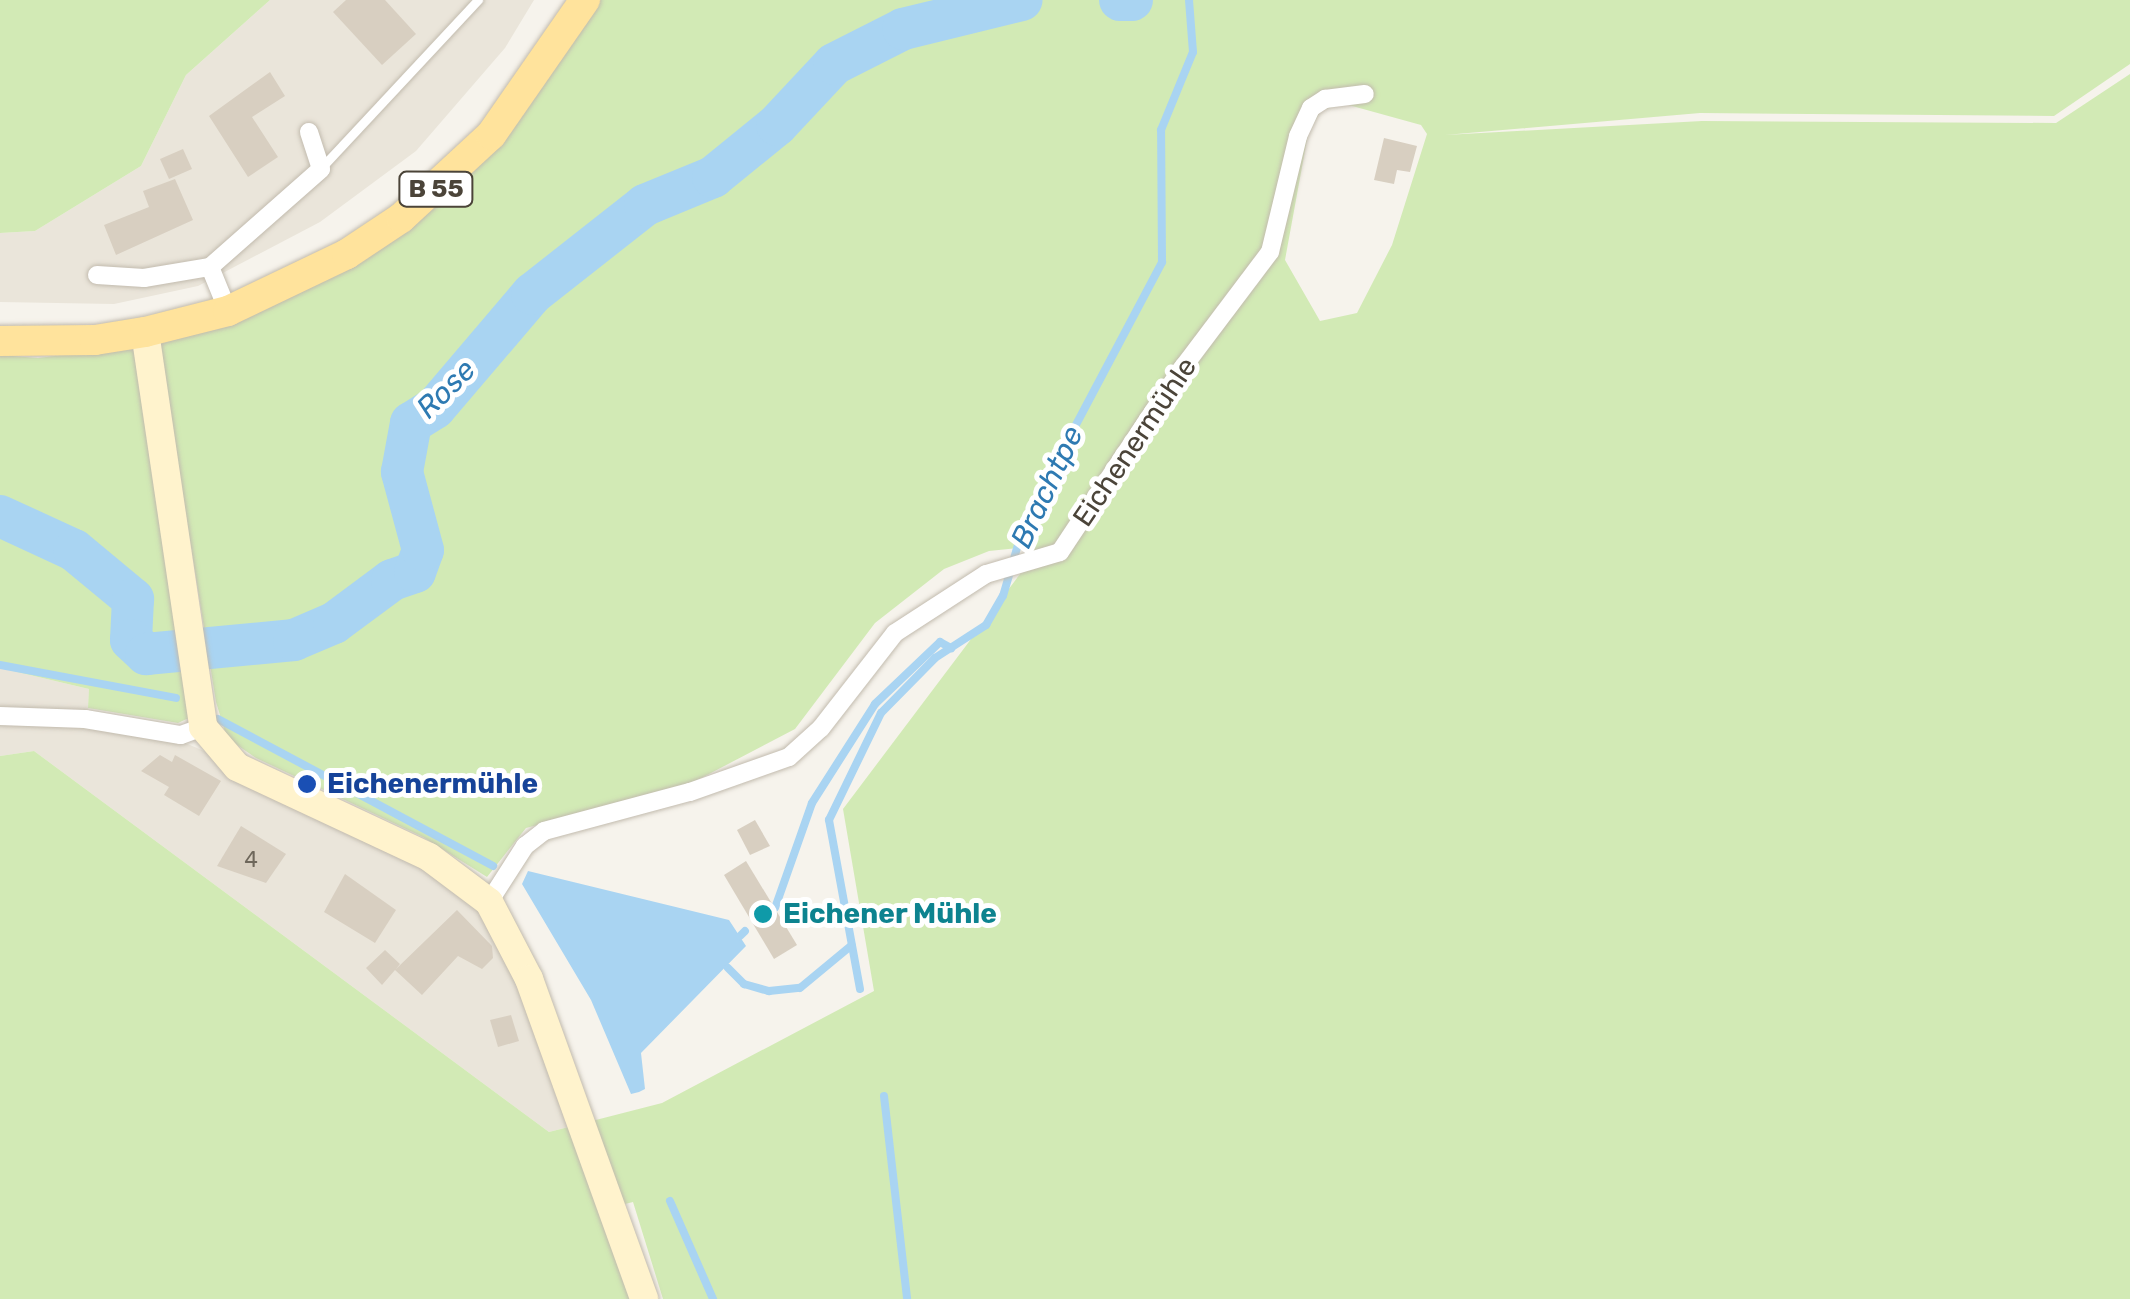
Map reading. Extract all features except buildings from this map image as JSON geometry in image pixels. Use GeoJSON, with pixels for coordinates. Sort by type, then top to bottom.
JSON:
{"type":"FeatureCollection","features":[{"type":"Feature","properties":{"kind":"main road","name":"B 55"},"geometry":{"type":"LineString","coordinates":[[0,341],[95,340],[145,332],[228,311],[347,254],[454,174],[527,92],[585,0]]}},
{"type":"Feature","properties":{"kind":"main road"},"geometry":{"type":"LineString","coordinates":[[145,332],[190,664],[203,727],[236,766],[429,857],[489,902],[529,978],[644,1299]]}},
{"type":"Feature","properties":{"kind":"street","name":"Eichenermühle"},"geometry":{"type":"LineString","coordinates":[[489,902],[525,846],[544,831],[690,792],[789,756],[821,728],[896,633],[1002,566],[1053,558],[1270,252],[1303,121],[1325,99],[1365,94]]}},
{"type":"Feature","properties":{"kind":"street"},"geometry":{"type":"LineString","coordinates":[[97,275],[144,278],[210,266],[320,169],[308,132]]}},
{"type":"Feature","properties":{"kind":"street"},"geometry":{"type":"LineString","coordinates":[[210,266],[228,311]]}},
{"type":"Feature","properties":{"kind":"street"},"geometry":{"type":"LineString","coordinates":[[0,716],[86,719],[180,735],[203,727]]}},
{"type":"Feature","properties":{"kind":"lane"},"geometry":{"type":"LineString","coordinates":[[320,169],[478,0]]}},
{"type":"Feature","properties":{"kind":"shaded area"},"geometry":{"type":"Polygon","coordinates":[[[270,0],[534,0],[505,48],[416,151],[320,222],[198,286],[114,304],[0,302],[0,233],[35,231],[141,166],[186,75],[270,0]]]}},
{"type":"Feature","properties":{"kind":"shaded area"},"geometry":{"type":"Polygon","coordinates":[[[0,668],[89,689],[88,723],[178,740],[247,769],[489,902],[583,1123],[549,1132],[34,751],[0,756],[0,668]]]}},
{"type":"Feature","properties":{"kind":"green space"},"geometry":{"type":"Polygon","coordinates":[[[0,0],[270,0],[186,75],[141,166],[35,231],[0,233],[0,0]]]}},
{"type":"Feature","properties":{"kind":"green space"},"geometry":{"type":"Polygon","coordinates":[[[599,0],[2130,0],[2130,64],[2054,116],[1700,113],[1445,135],[1702,121],[2056,123],[2130,74],[2130,1299],[663,1299],[633,1202],[613,1207],[638,1299],[0,1299],[0,756],[34,751],[549,1132],[662,1103],[874,991],[843,809],[1020,574],[1029,547],[989,551],[944,569],[875,623],[795,729],[688,785],[526,828],[487,877],[423,837],[256,758],[227,738],[216,702],[158,342],[355,261],[462,182],[541,89],[599,0]],[[1345,104],[1321,110],[1308,134],[1285,260],[1320,321],[1357,313],[1392,245],[1427,134],[1421,125],[1345,104]]]}},
{"type":"Feature","properties":{"kind":"green space"},"geometry":{"type":"Polygon","coordinates":[[[136,346],[191,717],[178,723],[88,708],[89,689],[0,668],[0,355],[38,358],[136,346]]]}},
{"type":"Feature","properties":{"kind":"water"},"geometry":{"type":"Polygon","coordinates":[[[528,871],[729,920],[746,946],[641,1053],[645,1089],[631,1094],[591,1000],[522,884],[528,871]]]}},
{"type":"Feature","properties":{"kind":"waterway","name":"Rose"},"geometry":{"type":"LineString","coordinates":[[0,516],[74,550],[133,599],[131,640],[146,654],[294,640],[334,623],[392,580],[415,572],[423,550],[402,472],[411,423],[435,408],[532,294],[645,205],[713,177],[777,125],[834,64],[903,29],[1022,0]]}},
{"type":"Feature","properties":{"kind":"waterway","name":"Rose"},"geometry":{"type":"LineString","coordinates":[[1120,0],[1132,0]]}},
{"type":"Feature","properties":{"kind":"waterway","name":"Brachtpe"},"geometry":{"type":"LineString","coordinates":[[860,989],[829,820],[881,713],[935,658],[986,625],[1003,596],[1025,521],[1162,262],[1161,130],[1193,52],[1189,0]]}},
{"type":"Feature","properties":{"kind":"waterway"},"geometry":{"type":"LineString","coordinates":[[775,908],[812,803],[875,704],[940,642],[951,648]]}},
{"type":"Feature","properties":{"kind":"waterway"},"geometry":{"type":"LineString","coordinates":[[0,665],[176,698]]}},
{"type":"Feature","properties":{"kind":"waterway"},"geometry":{"type":"LineString","coordinates":[[218,719],[493,866]]}},
{"type":"Feature","properties":{"kind":"waterway"},"geometry":{"type":"LineString","coordinates":[[740,936],[745,931]]}},
{"type":"Feature","properties":{"kind":"waterway"},"geometry":{"type":"LineString","coordinates":[[728,968],[744,984],[769,991],[800,988],[852,945]]}},
{"type":"Feature","properties":{"kind":"waterway","name":"Brachtpe"},"geometry":{"type":"LineString","coordinates":[[884,1096],[907,1299]]}},
{"type":"Feature","properties":{"kind":"waterway"},"geometry":{"type":"LineString","coordinates":[[670,1201],[713,1299]]}},
{"type":"Feature","properties":{"kind":"place","name":"Eichenermühle"},"geometry":{"type":"Point","coordinates":[307,784]}},
{"type":"Feature","properties":{"kind":"place","name":"Eichener Mühle"},"geometry":{"type":"Point","coordinates":[763,914]}}]}
